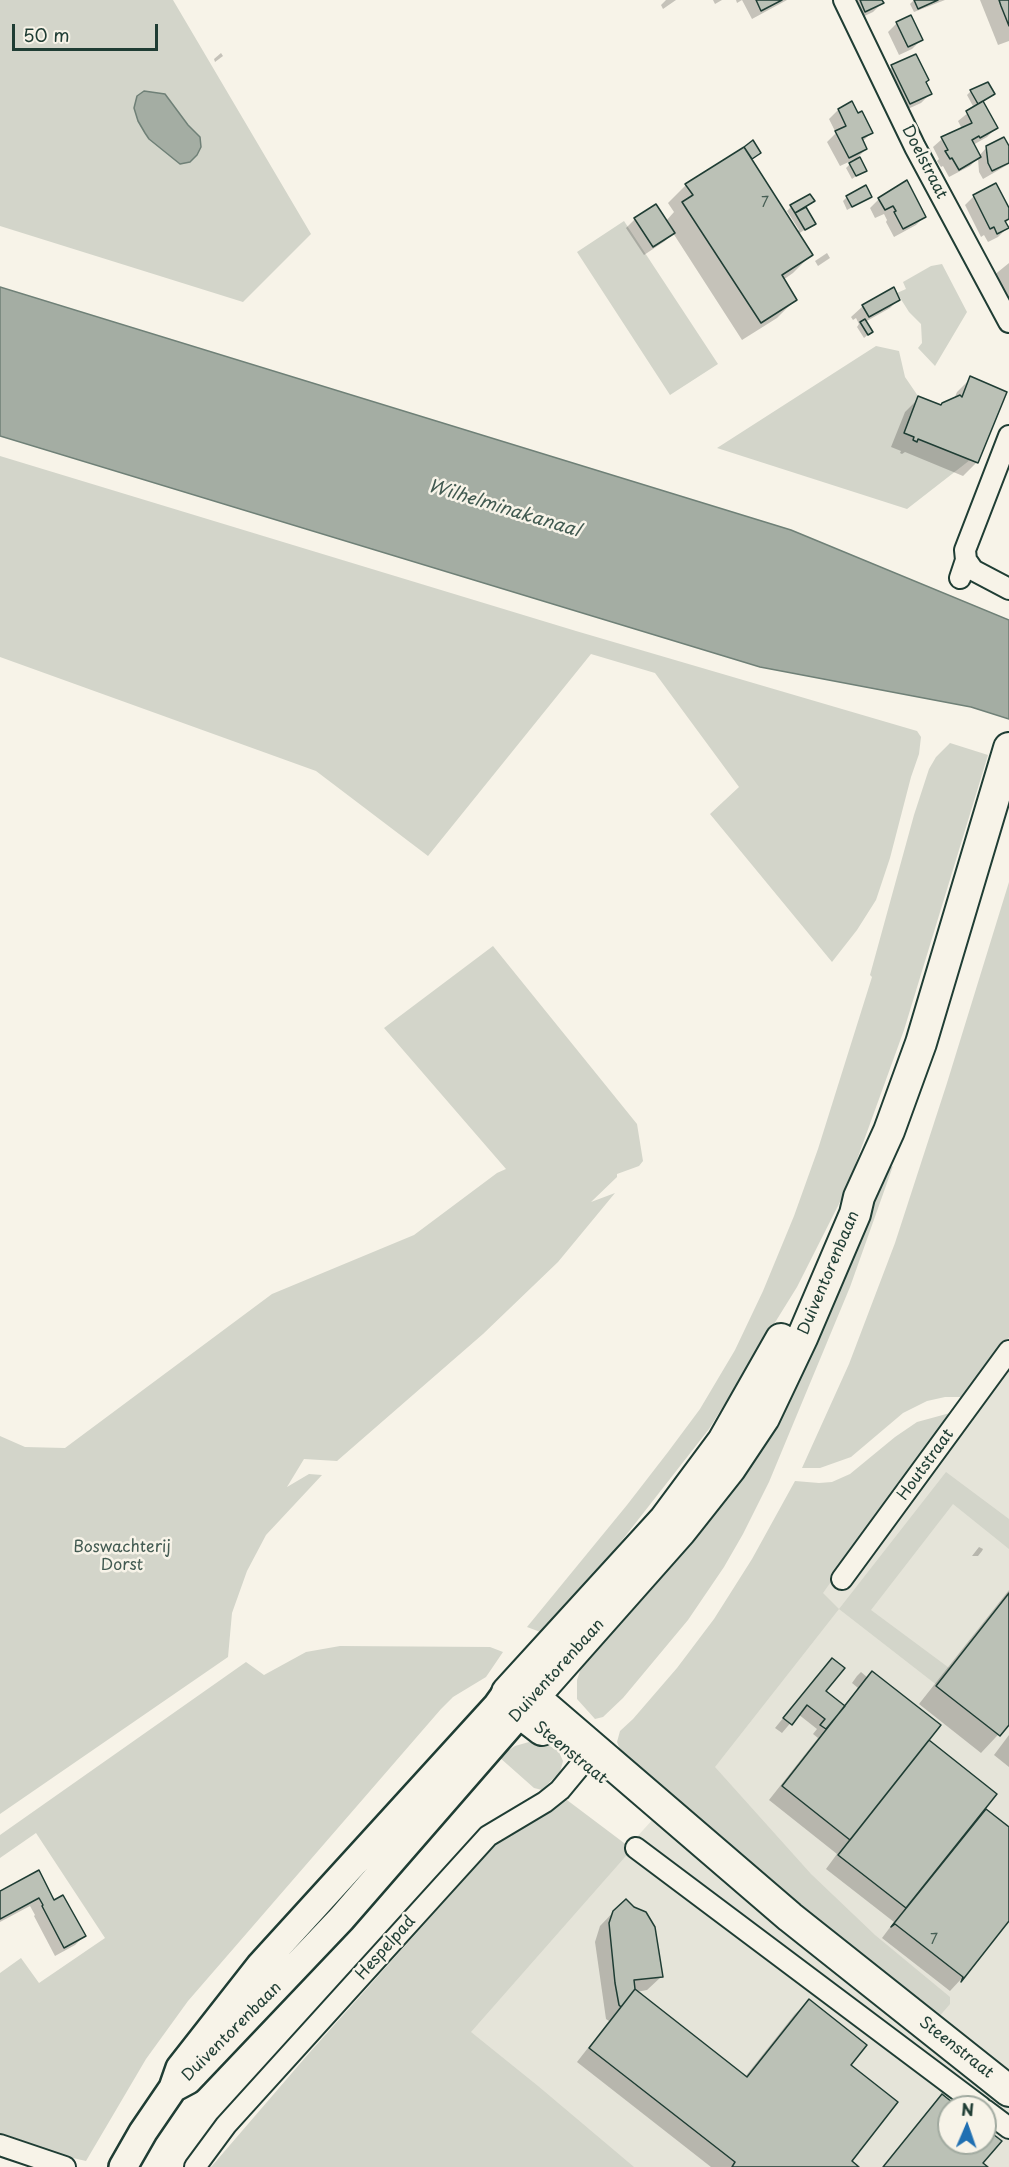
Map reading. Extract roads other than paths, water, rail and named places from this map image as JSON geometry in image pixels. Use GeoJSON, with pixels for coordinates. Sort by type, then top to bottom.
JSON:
{"type":"FeatureCollection","features":[{"type":"Feature","properties":{"kind":"main road","name":"Duiventorenbaan"},"geometry":{"type":"LineString","coordinates":[[123,2167],[143,2132],[173,2088],[180,2068],[260,1966],[489,1714],[520,1700],[665,1519],[723,1441],[778,1346],[846,1211],[859,1197],[889,1131],[921,1044],[1009,748]]}},
{"type":"Feature","properties":{"kind":"main road","name":"Steenstraat"},"geometry":{"type":"LineString","coordinates":[[520,1700],[1009,2091]]}},
{"type":"Feature","properties":{"kind":"street","name":"Doelstraat"},"geometry":{"type":"LineString","coordinates":[[844,0],[915,147],[1009,322]]}},
{"type":"Feature","properties":{"kind":"street"},"geometry":{"type":"LineString","coordinates":[[1009,436],[965,550],[963,569],[973,570],[1009,589]]}},
{"type":"Feature","properties":{"kind":"street","name":"Houtstraat"},"geometry":{"type":"LineString","coordinates":[[842,1580],[1009,1351]]}},
{"type":"Feature","properties":{"kind":"street","name":"Hespelpad"},"geometry":{"type":"LineString","coordinates":[[195,2167],[226,2126],[488,1836],[545,1802],[560,1790],[588,1756]]}},
{"type":"Feature","properties":{"kind":"street","name":"Steenstraat"},"geometry":{"type":"LineString","coordinates":[[636,1848],[965,2095]]}},
{"type":"Feature","properties":{"kind":"street"},"geometry":{"type":"LineString","coordinates":[[939,2076],[958,2051]]}},
{"type":"Feature","properties":{"kind":"street"},"geometry":{"type":"LineString","coordinates":[[0,2145],[65,2167]]}},
{"type":"Feature","properties":{"kind":"water"},"geometry":{"type":"Polygon","coordinates":[[[144,91],[165,94],[200,137],[201,147],[190,162],[180,164],[149,139],[145,133],[134,108],[137,96],[144,91]]]}},
{"type":"Feature","properties":{"kind":"water","name":"Wilhelminakanaal"},"geometry":{"type":"Polygon","coordinates":[[[0,287],[791,530],[1009,620],[1009,719],[971,707],[760,667],[0,436],[0,287]]]}},
{"type":"Feature","properties":{"kind":"park label","name":"Boswachterij Dorst"},"geometry":{"type":"Point","coordinates":[122,1557]}}]}
